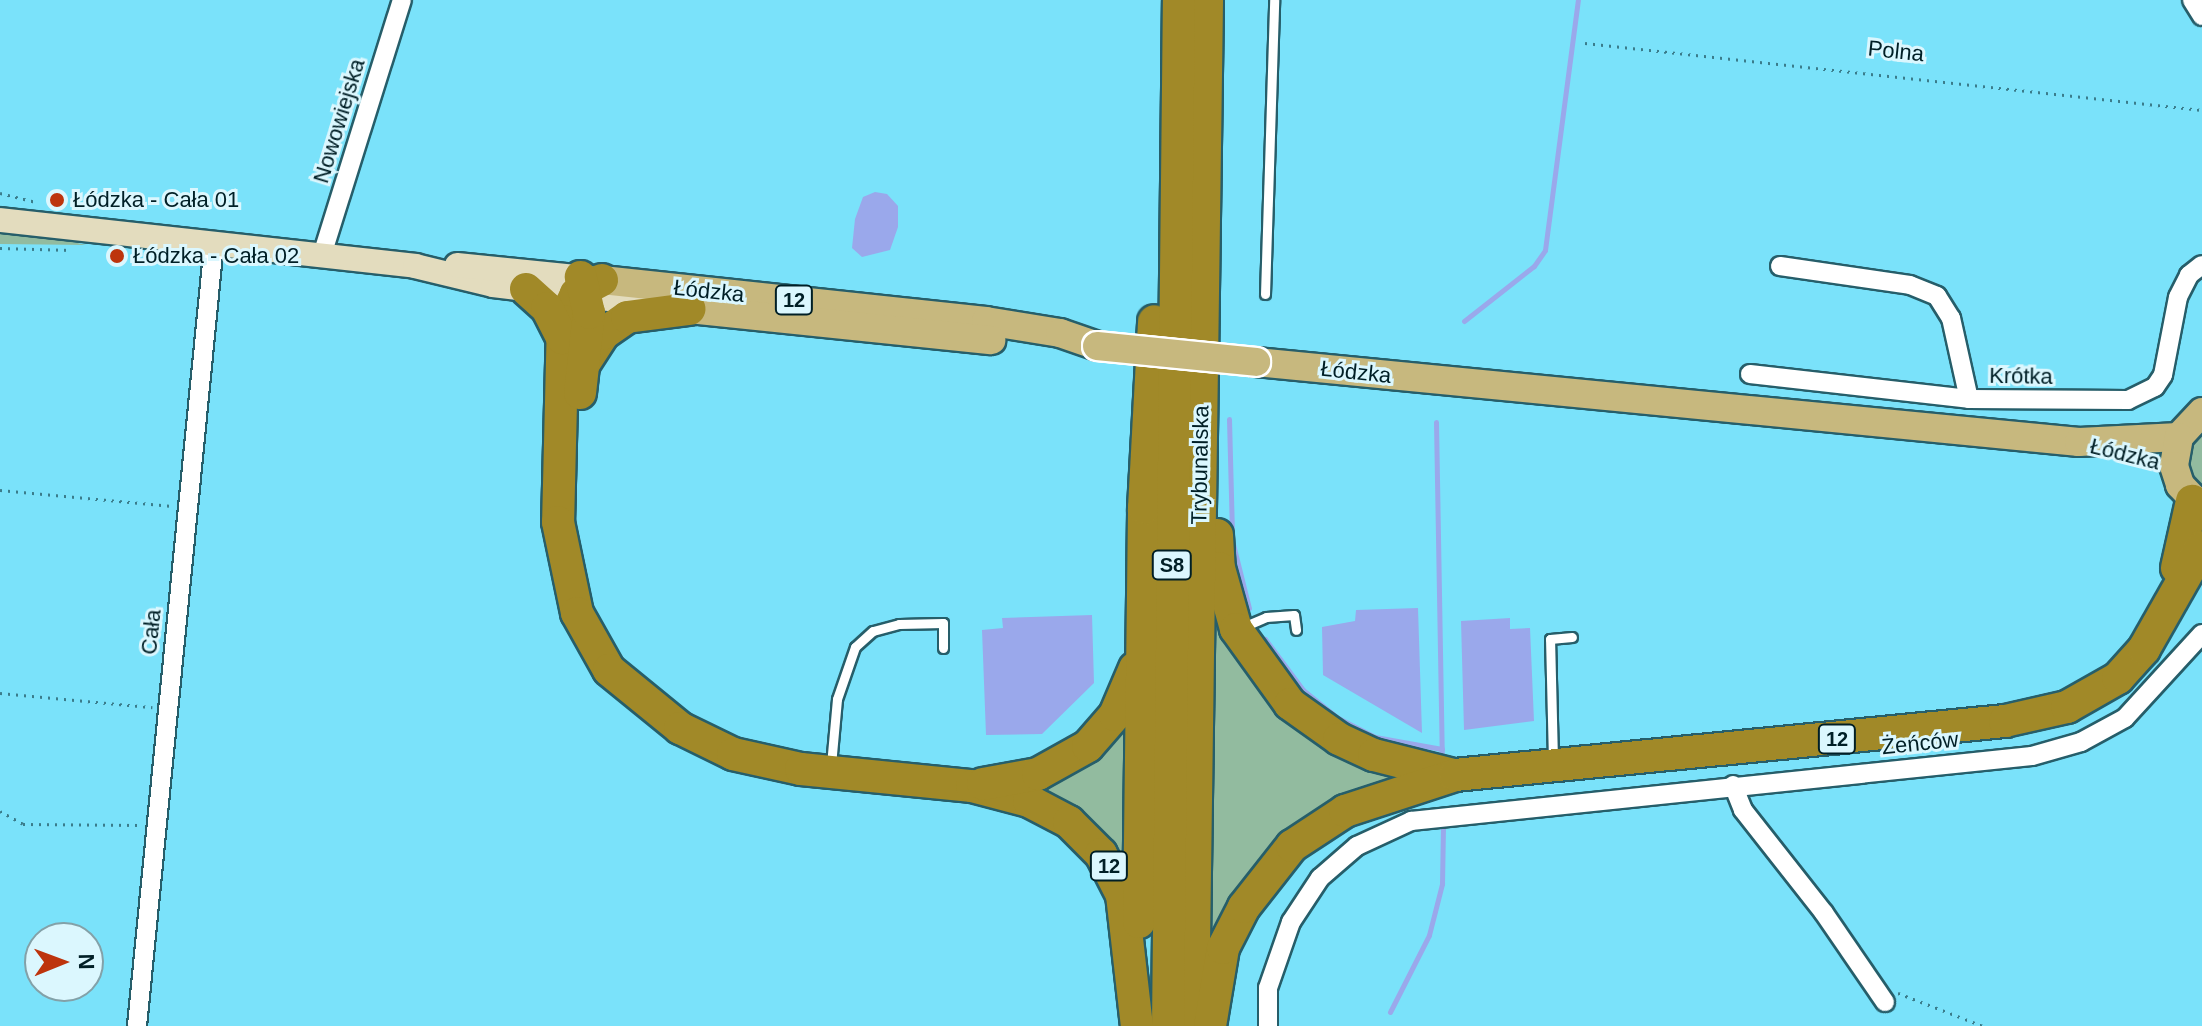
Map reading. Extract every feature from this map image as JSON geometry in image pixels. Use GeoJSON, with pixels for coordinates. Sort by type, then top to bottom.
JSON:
{"type":"FeatureCollection","features":[{"type":"Feature","properties":{"kind":"highway","name":"Trybunalska"},"geometry":{"type":"LineString","coordinates":[[1168,1026],[1179,0]]}},
{"type":"Feature","properties":{"kind":"highway","name":"Trybunalska"},"geometry":{"type":"LineString","coordinates":[[1194,1026],[1207,0]]}},
{"type":"Feature","properties":{"kind":"highway"},"geometry":{"type":"LineString","coordinates":[[1137,1026],[1146,438],[1162,194],[1178,103]]}},
{"type":"Feature","properties":{"kind":"highway"},"geometry":{"type":"LineString","coordinates":[[583,369],[586,286]]}},
{"type":"Feature","properties":{"kind":"highway","name":"12"},"geometry":{"type":"LineString","coordinates":[[586,286],[564,315],[558,522],[567,584],[591,643],[623,686],[686,732],[726,751],[831,772],[972,786],[1053,812],[1083,834],[1105,861],[1127,914],[1137,1026]]}},
{"type":"Feature","properties":{"kind":"highway"},"geometry":{"type":"LineString","coordinates":[[526,289],[551,312],[562,338]]}},
{"type":"Feature","properties":{"kind":"highway","name":"12"},"geometry":{"type":"LineString","coordinates":[[643,700],[606,635],[575,553],[570,521],[583,369],[599,339],[620,321],[641,312],[689,309]]}},
{"type":"Feature","properties":{"kind":"highway"},"geometry":{"type":"LineString","coordinates":[[1201,376],[1219,568],[1236,629],[1271,683],[1310,721],[1374,755],[1455,775]]}},
{"type":"Feature","properties":{"kind":"highway","name":"12"},"geometry":{"type":"LineString","coordinates":[[2169,603],[2197,505]]}},
{"type":"Feature","properties":{"kind":"highway","name":"12"},"geometry":{"type":"LineString","coordinates":[[1210,1026],[1213,992],[1232,927],[1268,871],[1292,846],[1356,807],[1455,775],[1553,768],[2036,716],[2087,700],[2118,678],[2144,649],[2202,547]]}},
{"type":"Feature","properties":{"kind":"highway"},"geometry":{"type":"LineString","coordinates":[[972,786],[1047,771],[1095,740],[1127,691],[1143,622]]}},
{"type":"Feature","properties":{"kind":"main road","name":"Łódzka"},"geometry":{"type":"LineString","coordinates":[[0,220],[415,266],[526,289],[586,286],[986,321],[1060,333],[1097,346]]}},
{"type":"Feature","properties":{"kind":"main road","name":"Łódzka"},"geometry":{"type":"LineString","coordinates":[[415,266],[464,265],[586,286],[689,309],[2079,442],[2179,437]]}},
{"type":"Feature","properties":{"kind":"main road"},"geometry":{"type":"LineString","coordinates":[[2174,466],[2179,437],[2202,412]]}},
{"type":"Feature","properties":{"kind":"main road","name":"Łódzka"},"geometry":{"type":"LineString","coordinates":[[2079,442],[2174,466]]}},
{"type":"Feature","properties":{"kind":"main road","name":"12"},"geometry":{"type":"LineString","coordinates":[[2174,466],[2197,505]]}},
{"type":"Feature","properties":{"kind":"street","name":"Nowowiejska"},"geometry":{"type":"LineString","coordinates":[[322,255],[402,0]]}},
{"type":"Feature","properties":{"kind":"street"},"geometry":{"type":"LineString","coordinates":[[2192,0],[2202,16]]}},
{"type":"Feature","properties":{"kind":"street","name":"Cała"},"geometry":{"type":"LineString","coordinates":[[137,1026],[214,243]]}},
{"type":"Feature","properties":{"kind":"street","name":"Krótka"},"geometry":{"type":"LineString","coordinates":[[1750,374],[1969,399],[2101,402],[2142,396],[2163,375],[2178,297],[2189,275],[2202,265]]}},
{"type":"Feature","properties":{"kind":"street"},"geometry":{"type":"LineString","coordinates":[[1780,266],[1910,285],[1937,296],[1951,318],[1969,399]]}},
{"type":"Feature","properties":{"kind":"street","name":"Żeńców"},"geometry":{"type":"LineString","coordinates":[[1268,1026],[1268,988],[1291,922],[1320,878],[1357,846],[1411,821],[2060,749],[2125,718],[2202,634]]}},
{"type":"Feature","properties":{"kind":"street"},"geometry":{"type":"LineString","coordinates":[[1733,785],[1743,810],[1824,913],[1885,1002]]}},
{"type":"Feature","properties":{"kind":"lane"},"geometry":{"type":"LineString","coordinates":[[1265,294],[1274,0]]}},
{"type":"Feature","properties":{"kind":"lane"},"geometry":{"type":"LineString","coordinates":[[1236,629],[1266,617],[1294,615],[1296,630]]}},
{"type":"Feature","properties":{"kind":"lane"},"geometry":{"type":"LineString","coordinates":[[831,772],[837,699],[855,647],[873,631],[899,624],[943,623],[943,648]]}},
{"type":"Feature","properties":{"kind":"lane"},"geometry":{"type":"LineString","coordinates":[[1553,768],[1550,639],[1572,637]]}},
{"type":"Feature","properties":{"kind":"path","name":"Polna"},"geometry":{"type":"LineString","coordinates":[[1585,43],[2202,110]]}},
{"type":"Feature","properties":{"kind":"path"},"geometry":{"type":"LineString","coordinates":[[0,490],[188,507]]}},
{"type":"Feature","properties":{"kind":"path"},"geometry":{"type":"LineString","coordinates":[[0,693],[168,708]]}},
{"type":"Feature","properties":{"kind":"path"},"geometry":{"type":"LineString","coordinates":[[0,811],[23,824],[156,825]]}},
{"type":"Feature","properties":{"kind":"path"},"geometry":{"type":"LineString","coordinates":[[1885,1002],[1901,991],[1983,1026]]}},
{"type":"Feature","properties":{"kind":"green space"},"geometry":{"type":"Polygon","coordinates":[[[0,230],[39,234],[86,245],[0,244],[0,230]]]}},
{"type":"Feature","properties":{"kind":"green space"},"geometry":{"type":"Polygon","coordinates":[[[2202,428],[2202,490],[2188,465],[2191,444],[2202,428]]]}},
{"type":"Feature","properties":{"kind":"green space"},"geometry":{"type":"Polygon","coordinates":[[[1221,617],[1243,657],[1410,779],[1342,799],[1212,946],[1215,620],[1221,617]]]}},
{"type":"Feature","properties":{"kind":"green space"},"geometry":{"type":"Polygon","coordinates":[[[1126,713],[1129,871],[1024,786],[1126,713]]]}},
{"type":"Feature","properties":{"kind":"water"},"geometry":{"type":"Polygon","coordinates":[[[875,192],[887,194],[898,206],[898,227],[890,250],[862,257],[852,248],[855,219],[863,197],[875,192]]]}},
{"type":"Feature","properties":{"kind":"water"},"geometry":{"type":"Polygon","coordinates":[[[1418,608],[1422,733],[1323,675],[1322,627],[1355,621],[1356,610],[1418,608]]]}},
{"type":"Feature","properties":{"kind":"water"},"geometry":{"type":"Polygon","coordinates":[[[1092,615],[1094,683],[1042,734],[986,735],[982,630],[1003,628],[1002,618],[1092,615]]]}},
{"type":"Feature","properties":{"kind":"water"},"geometry":{"type":"Polygon","coordinates":[[[1510,618],[1510,629],[1530,628],[1534,721],[1464,730],[1461,621],[1510,618]]]}},
{"type":"Feature","properties":{"kind":"waterway"},"geometry":{"type":"LineString","coordinates":[[1464,321],[1534,266],[1545,250],[1578,0]]}},
{"type":"Feature","properties":{"kind":"waterway"},"geometry":{"type":"LineString","coordinates":[[1229,419],[1232,534]]}},
{"type":"Feature","properties":{"kind":"waterway"},"geometry":{"type":"LineString","coordinates":[[1436,422],[1442,754]]}},
{"type":"Feature","properties":{"kind":"waterway"},"geometry":{"type":"LineString","coordinates":[[1233,544],[1249,608]]}},
{"type":"Feature","properties":{"kind":"waterway"},"geometry":{"type":"LineString","coordinates":[[1265,639],[1303,690],[1338,718],[1375,737],[1442,749]]}},
{"type":"Feature","properties":{"kind":"waterway"},"geometry":{"type":"LineString","coordinates":[[1390,1012],[1429,935],[1442,884],[1443,829]]}},
{"type":"Feature","properties":{"kind":"place","name":"Łódzka - Cała 01"},"geometry":{"type":"Point","coordinates":[57,200]}},
{"type":"Feature","properties":{"kind":"place","name":"Łódzka - Cała 02"},"geometry":{"type":"Point","coordinates":[117,256]}}]}
